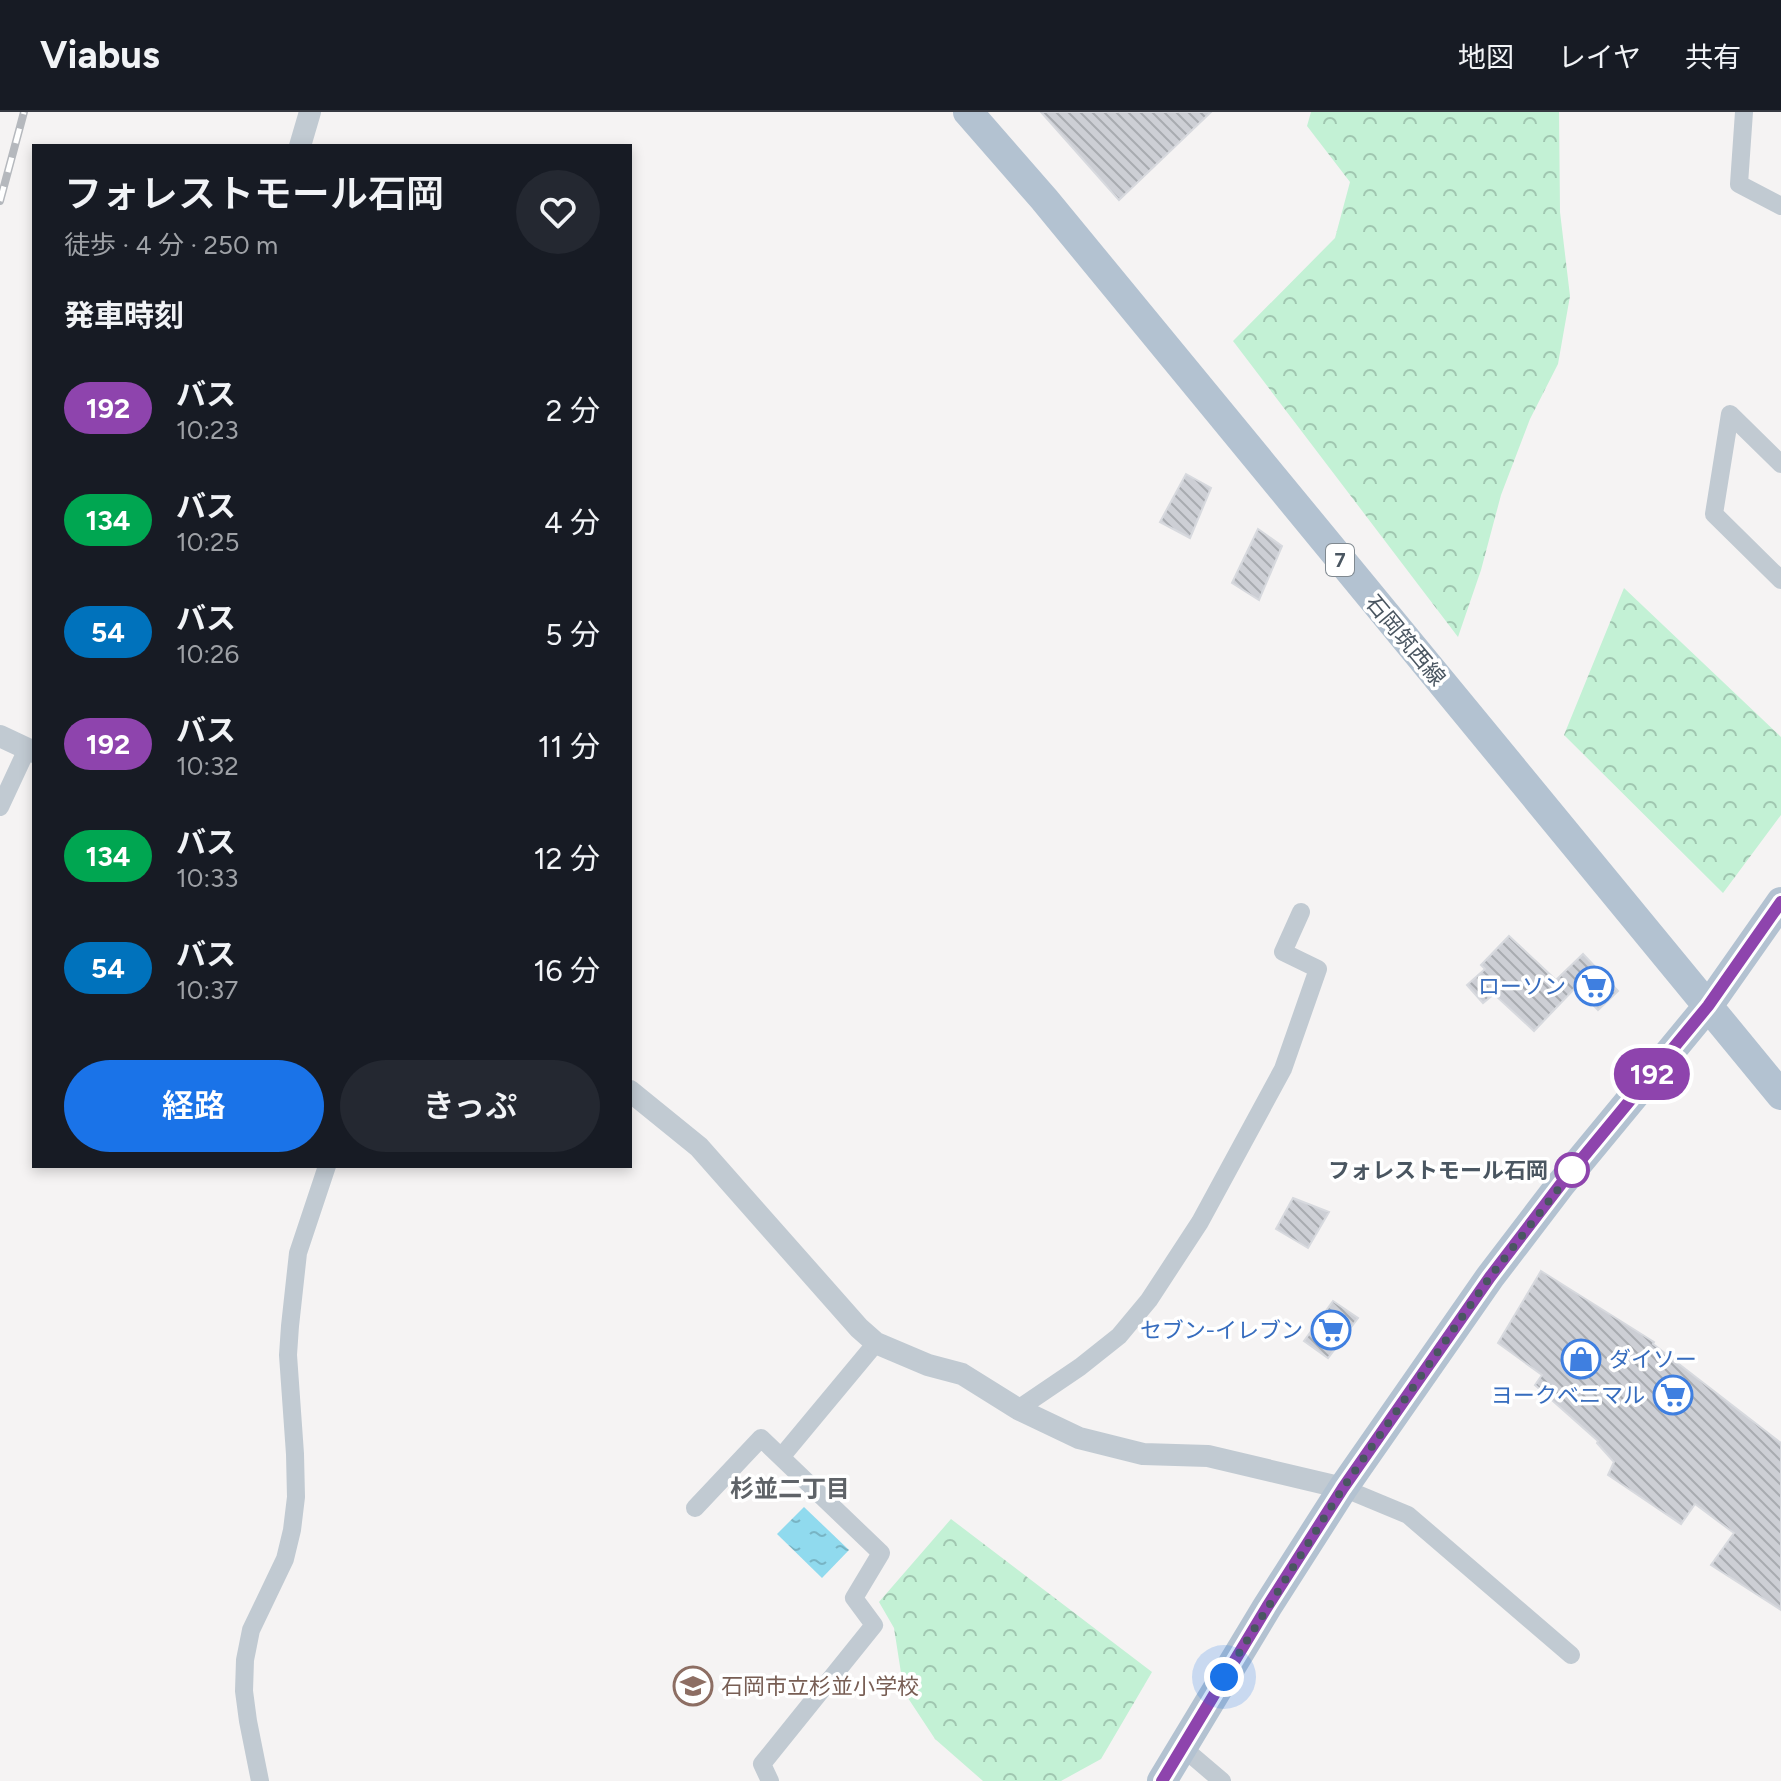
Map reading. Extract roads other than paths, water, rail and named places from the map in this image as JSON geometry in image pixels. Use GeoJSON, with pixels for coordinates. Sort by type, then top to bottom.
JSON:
{"type":"FeatureCollection","features":[{"type":"Feature","properties":{"kind":"main road","name":"石岡筑西線"},"geometry":{"type":"LineString","coordinates":[[968,112],[1044,199],[1781,1095]]}},
{"type":"Feature","properties":{"kind":"main road"},"geometry":{"type":"LineString","coordinates":[[1162,1781],[1343,1488],[1499,1265],[1561,1184],[1708,1006],[1781,902]]}},
{"type":"Feature","properties":{"kind":"street"},"geometry":{"type":"LineString","coordinates":[[301,144],[310,112]]}},
{"type":"Feature","properties":{"kind":"street"},"geometry":{"type":"LineString","coordinates":[[1744,112],[1739,184],[1781,206]]}},
{"type":"Feature","properties":{"kind":"street"},"geometry":{"type":"LineString","coordinates":[[1781,464],[1730,414],[1714,514],[1781,580]]}},
{"type":"Feature","properties":{"kind":"street"},"geometry":{"type":"LineString","coordinates":[[0,736],[31,751],[0,807]]}},
{"type":"Feature","properties":{"kind":"street"},"geometry":{"type":"LineString","coordinates":[[1018,1409],[1119,1336],[1149,1300],[1200,1222],[1283,1069],[1318,969],[1283,952],[1301,912]]}},
{"type":"Feature","properties":{"kind":"street"},"geometry":{"type":"LineString","coordinates":[[632,1093],[699,1147],[859,1328],[876,1343],[928,1365],[962,1374],[1018,1409],[1079,1438],[1143,1454],[1208,1456],[1343,1488],[1408,1515],[1571,1655]]}},
{"type":"Feature","properties":{"kind":"street"},"geometry":{"type":"LineString","coordinates":[[260,1781],[244,1691],[245,1660],[251,1630],[285,1559],[292,1530],[296,1497],[288,1355],[290,1326],[298,1253],[326,1168]]}},
{"type":"Feature","properties":{"kind":"street"},"geometry":{"type":"LineString","coordinates":[[782,1456],[876,1343]]}},
{"type":"Feature","properties":{"kind":"street"},"geometry":{"type":"LineString","coordinates":[[695,1508],[761,1438],[881,1553],[854,1598],[874,1625],[762,1764],[770,1781]]}},
{"type":"Feature","properties":{"kind":"street"},"geometry":{"type":"LineString","coordinates":[[1182,1747],[1222,1781]]}},
{"type":"Feature","properties":{"kind":"water"},"geometry":{"type":"Polygon","coordinates":[[[804,1507],[849,1550],[822,1578],[777,1534],[804,1507]]]}},
{"type":"Feature","properties":{"kind":"railway"},"geometry":{"type":"LineString","coordinates":[[0,201],[24,112]]}},
{"type":"Feature","properties":{"kind":"place","name":"ローソン"},"geometry":{"type":"Point","coordinates":[1594,986]}},
{"type":"Feature","properties":{"kind":"place","name":"フォレストモール石岡"},"geometry":{"type":"Point","coordinates":[1572,1170]}},
{"type":"Feature","properties":{"kind":"place","name":"セブン-イレブン"},"geometry":{"type":"Point","coordinates":[1331,1330]}},
{"type":"Feature","properties":{"kind":"place","name":"ダイソー"},"geometry":{"type":"Point","coordinates":[1581,1359]}},
{"type":"Feature","properties":{"kind":"place","name":"ヨークベニマル"},"geometry":{"type":"Point","coordinates":[1673,1395]}},
{"type":"Feature","properties":{"kind":"place","name":"石岡市立杉並小学校"},"geometry":{"type":"Point","coordinates":[693,1686]}},
{"type":"Feature","properties":{"kind":"district","name":"杉並二丁目"},"geometry":{"type":"Point","coordinates":[790,1489]}}]}
